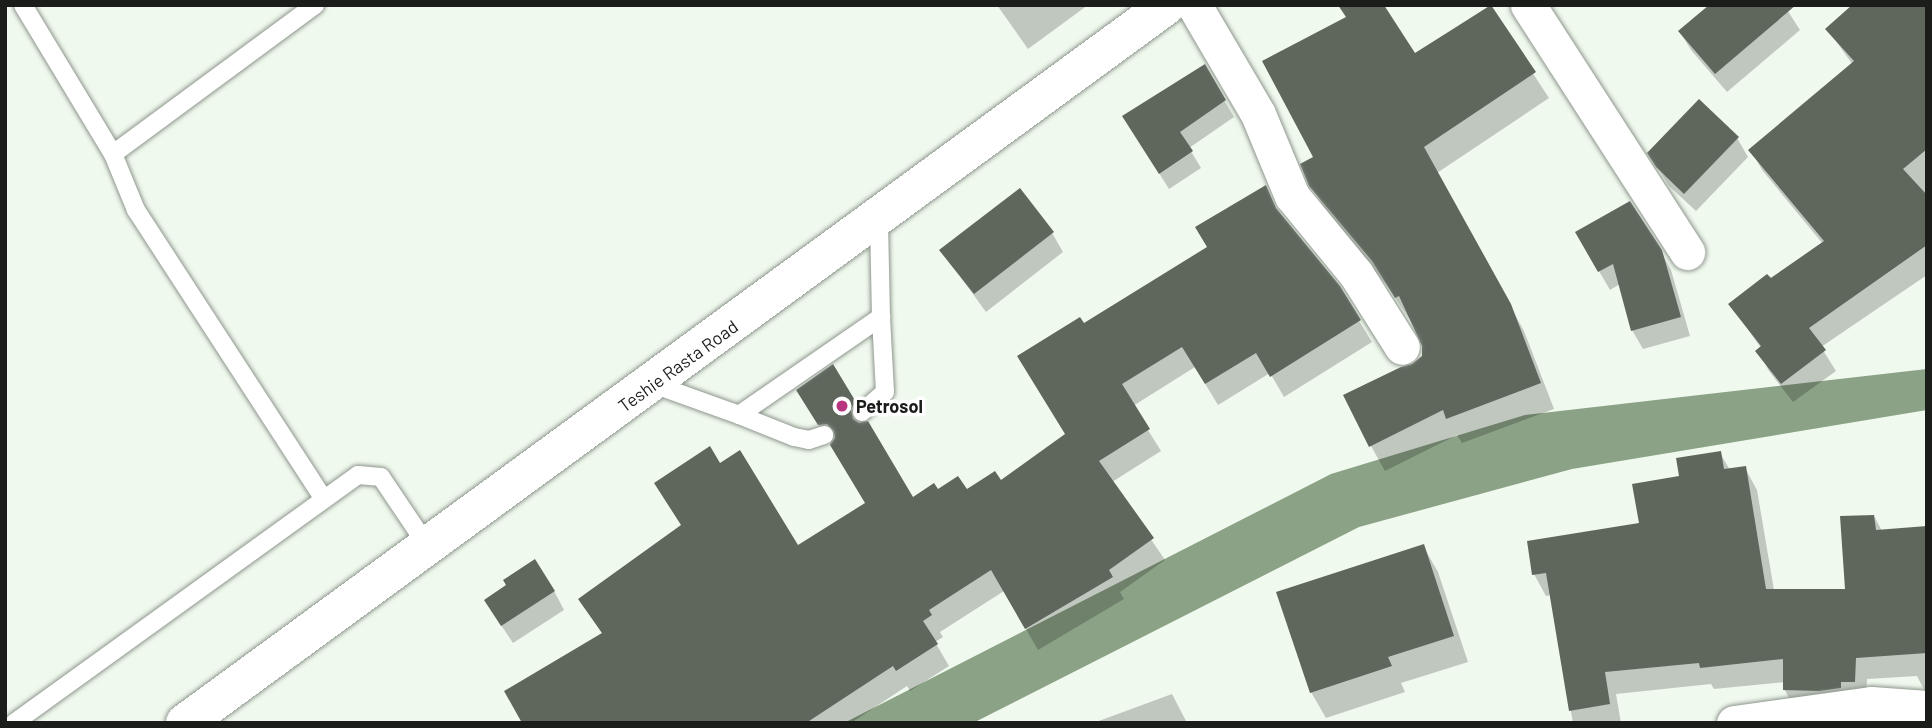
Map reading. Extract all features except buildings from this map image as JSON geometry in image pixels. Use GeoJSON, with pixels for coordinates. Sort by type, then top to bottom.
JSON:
{"type":"FeatureCollection","features":[{"type":"Feature","properties":{"kind":"main road","name":"Teshie Rasta Road"},"geometry":{"type":"LineString","coordinates":[[186,723],[653,384],[1167,5]]}},
{"type":"Feature","properties":{"kind":"street"},"geometry":{"type":"LineString","coordinates":[[1194,5],[1258,114],[1293,196],[1356,274],[1402,347]]}},
{"type":"Feature","properties":{"kind":"street"},"geometry":{"type":"LineString","coordinates":[[1528,5],[1687,252]]}},
{"type":"Feature","properties":{"kind":"street"},"geometry":{"type":"LineString","coordinates":[[1734,723],[1871,704],[1927,708]]}},
{"type":"Feature","properties":{"kind":"lane"},"geometry":{"type":"LineString","coordinates":[[23,5],[113,154],[136,209],[323,498]]}},
{"type":"Feature","properties":{"kind":"lane"},"geometry":{"type":"LineString","coordinates":[[113,154],[315,5]]}},
{"type":"Feature","properties":{"kind":"lane"},"geometry":{"type":"LineString","coordinates":[[862,412],[885,392],[879,218]]}},
{"type":"Feature","properties":{"kind":"lane"},"geometry":{"type":"LineString","coordinates":[[739,415],[881,317]]}},
{"type":"Feature","properties":{"kind":"lane"},"geometry":{"type":"LineString","coordinates":[[653,384],[794,437],[809,440],[824,435]]}},
{"type":"Feature","properties":{"kind":"lane"},"geometry":{"type":"LineString","coordinates":[[14,723],[358,475],[381,477],[428,547]]}},
{"type":"Feature","properties":{"kind":"shaded area"},"geometry":{"type":"Polygon","coordinates":[[[1927,369],[1927,410],[1572,469],[1359,527],[973,723],[844,723],[1331,474],[1525,415],[1927,369]]]}},
{"type":"Feature","properties":{"kind":"place","name":"Petrosol"},"geometry":{"type":"Point","coordinates":[842,406]}}]}
